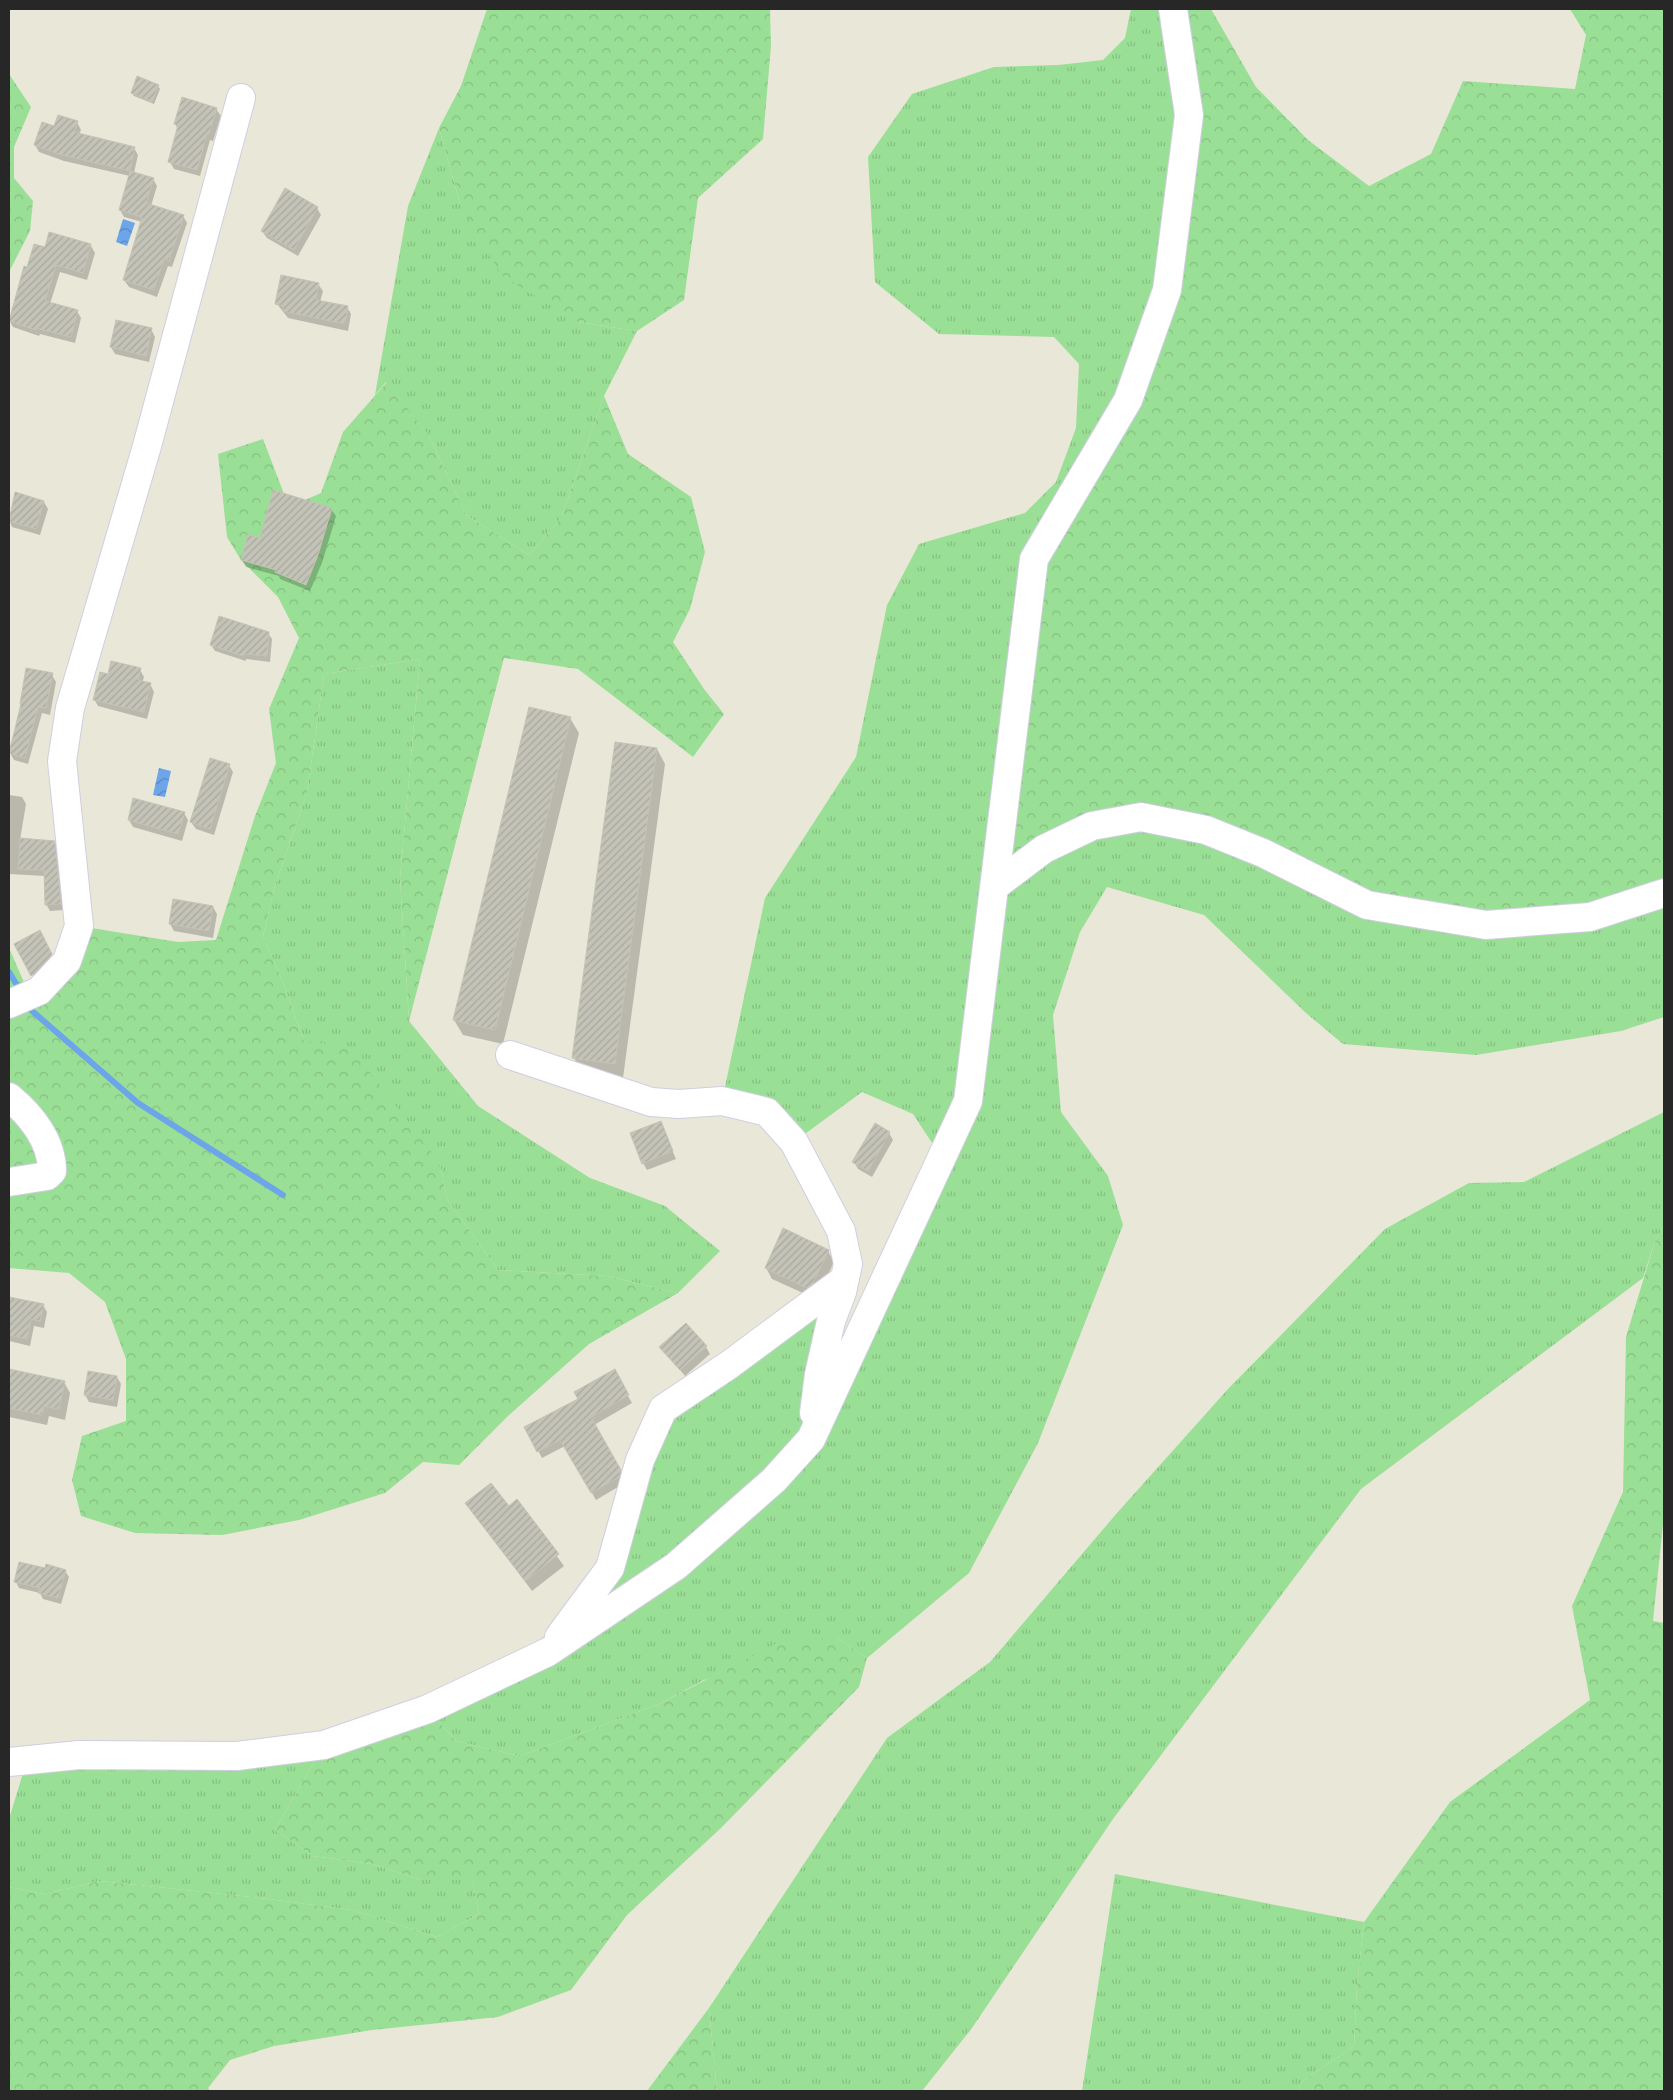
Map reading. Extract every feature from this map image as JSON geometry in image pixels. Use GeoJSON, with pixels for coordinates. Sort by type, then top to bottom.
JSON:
{"type":"FeatureCollection","features":[{"type":"Feature","properties":{"kind":"street"},"geometry":{"type":"LineString","coordinates":[[9,1762],[78,1754],[237,1756],[324,1745],[428,1709],[548,1652],[676,1566],[774,1480],[811,1439],[968,1101],[1034,559],[1128,400],[1167,290],[1189,115],[1173,9]]}},
{"type":"Feature","properties":{"kind":"street"},"geometry":{"type":"LineString","coordinates":[[11,1004],[39,991],[67,961],[79,926],[62,761],[70,708],[148,446],[241,98]]}},
{"type":"Feature","properties":{"kind":"street"},"geometry":{"type":"LineString","coordinates":[[995,886],[1044,849],[1092,826],[1141,817],[1206,830],[1263,853],[1367,905],[1486,925],[1590,917],[1664,893]]}},
{"type":"Feature","properties":{"kind":"street"},"geometry":{"type":"LineString","coordinates":[[510,1055],[651,1102],[679,1104],[722,1101],[767,1112],[794,1142],[841,1231],[848,1264],[831,1320],[819,1374],[811,1439]]}},
{"type":"Feature","properties":{"kind":"street"},"geometry":{"type":"LineString","coordinates":[[9,1097],[37,1125],[52,1158],[52,1171],[47,1176],[9,1182]]}},
{"type":"Feature","properties":{"kind":"street"},"geometry":{"type":"LineString","coordinates":[[548,1652],[610,1568],[640,1460],[663,1409],[729,1365],[845,1279]]}},
{"type":"Feature","properties":{"kind":"green space"},"geometry":{"type":"Polygon","coordinates":[[[487,9],[770,9],[771,46],[763,139],[698,198],[684,300],[637,331],[578,322],[501,275],[460,204],[439,128],[461,86],[487,9]]]}},
{"type":"Feature","properties":{"kind":"green space"},"geometry":{"type":"Polygon","coordinates":[[[1131,9],[1173,9],[1189,115],[1141,817],[1664,893],[1664,1017],[1621,1031],[1476,1055],[1343,1044],[1306,1013],[1204,915],[1107,887],[1080,932],[1053,1015],[1061,1112],[1108,1176],[1123,1225],[1038,1443],[969,1573],[867,1658],[836,1637],[704,1680],[659,1704],[520,1756],[456,1741],[428,1709],[548,1652],[610,1568],[663,1409],[845,1279],[811,1437],[942,1158],[913,1114],[862,1092],[794,1142],[722,1101],[765,898],[856,757],[887,605],[919,544],[1025,513],[1056,482],[1076,428],[1079,364],[1054,337],[939,334],[875,282],[868,157],[912,94],[994,67],[1058,65],[1103,60],[1125,38],[1131,9]]]}},
{"type":"Feature","properties":{"kind":"green space"},"geometry":{"type":"Polygon","coordinates":[[[1173,9],[1211,9],[1256,87],[1308,140],[1369,186],[1431,154],[1463,81],[1575,89],[1586,35],[1570,9],[1664,9],[1664,893],[1590,917],[1367,905],[1141,817],[995,886],[1034,559],[1128,400],[1167,290],[1189,115],[1173,9]]]}},
{"type":"Feature","properties":{"kind":"green space"},"geometry":{"type":"Polygon","coordinates":[[[9,74],[31,107],[14,147],[14,178],[33,201],[30,231],[9,272],[9,74]]]}},
{"type":"Feature","properties":{"kind":"green space"},"geometry":{"type":"Polygon","coordinates":[[[439,128],[460,204],[578,322],[637,331],[604,396],[561,518],[529,555],[466,515],[429,436],[386,382],[375,395],[408,206],[439,128]]]}},
{"type":"Feature","properties":{"kind":"green space"},"geometry":{"type":"Polygon","coordinates":[[[387,382],[429,436],[466,515],[529,555],[561,518],[604,396],[628,454],[691,497],[705,552],[690,609],[673,642],[704,689],[724,714],[693,757],[578,669],[504,658],[409,1021],[400,878],[420,659],[324,674],[307,793],[275,885],[263,936],[283,982],[304,1041],[350,1047],[440,1163],[447,1199],[498,1270],[607,1276],[678,1293],[589,1344],[508,1416],[459,1465],[423,1462],[385,1493],[299,1520],[222,1535],[135,1533],[81,1516],[72,1480],[82,1436],[126,1421],[126,1359],[105,1302],[69,1273],[9,1268],[9,948],[30,996],[79,926],[178,942],[216,940],[255,816],[276,763],[269,709],[299,638],[278,597],[241,560],[227,537],[218,454],[263,439],[289,507],[321,493],[343,432],[387,382]]]}},
{"type":"Feature","properties":{"kind":"green space"},"geometry":{"type":"Polygon","coordinates":[[[420,659],[400,878],[409,1021],[478,1106],[590,1178],[665,1206],[720,1251],[678,1293],[607,1276],[498,1270],[447,1199],[440,1163],[304,1041],[283,982],[263,936],[275,885],[307,793],[324,674],[420,659]]]}},
{"type":"Feature","properties":{"kind":"green space"},"geometry":{"type":"Polygon","coordinates":[[[1664,1112],[1664,1226],[1655,1241],[1643,1278],[1361,1489],[1113,1819],[972,2028],[922,2091],[717,2091],[709,2008],[887,1738],[990,1662],[1117,1513],[1228,1389],[1385,1229],[1469,1183],[1524,1182],[1664,1112]]]}},
{"type":"Feature","properties":{"kind":"green space"},"geometry":{"type":"Polygon","coordinates":[[[1664,1226],[1664,1514],[1653,1621],[1664,1623],[1664,2091],[1299,2091],[1300,2083],[1354,2046],[1357,1986],[1364,1922],[1450,1802],[1590,1700],[1572,1606],[1623,1492],[1626,1337],[1655,1241],[1664,1226]]]}},
{"type":"Feature","properties":{"kind":"green space"},"geometry":{"type":"Polygon","coordinates":[[[836,1637],[867,1658],[859,1687],[721,1828],[627,1915],[571,1990],[498,2017],[372,2030],[274,2046],[230,2060],[208,2088],[210,2091],[9,2091],[9,1887],[44,1894],[100,1881],[269,1899],[352,1910],[437,1937],[479,1914],[472,1880],[421,1880],[372,1864],[313,1856],[275,1830],[324,1745],[428,1709],[456,1741],[520,1756],[659,1704],[779,1642],[836,1637]]]}},
{"type":"Feature","properties":{"kind":"green space"},"geometry":{"type":"Polygon","coordinates":[[[324,1745],[275,1830],[313,1856],[372,1864],[421,1880],[472,1879],[479,1914],[437,1937],[352,1910],[269,1899],[100,1881],[44,1894],[9,1887],[9,1819],[27,1760],[324,1745]]]}},
{"type":"Feature","properties":{"kind":"green space"},"geometry":{"type":"Polygon","coordinates":[[[1115,1874],[1364,1922],[1357,1986],[1354,2046],[1300,2083],[1299,2091],[1082,2091],[1115,1874]]]}},
{"type":"Feature","properties":{"kind":"green space"},"geometry":{"type":"Polygon","coordinates":[[[709,2008],[717,2091],[647,2091],[709,2008]]]}},
{"type":"Feature","properties":{"kind":"water"},"geometry":{"type":"Polygon","coordinates":[[[123,219],[135,223],[127,246],[116,242],[123,219]]]}},
{"type":"Feature","properties":{"kind":"water"},"geometry":{"type":"Polygon","coordinates":[[[159,768],[171,771],[165,797],[153,795],[159,768]]]}},
{"type":"Feature","properties":{"kind":"building"},"geometry":{"type":"Polygon","coordinates":[[[137,76],[159,85],[152,102],[131,93],[137,76]]]}},
{"type":"Feature","properties":{"kind":"building"},"geometry":{"type":"Polygon","coordinates":[[[182,97],[217,108],[209,134],[207,134],[197,170],[168,162],[178,125],[174,124],[182,97]]]}},
{"type":"Feature","properties":{"kind":"building"},"geometry":{"type":"Polygon","coordinates":[[[58,115],[78,121],[74,132],[135,147],[130,171],[59,154],[34,145],[42,122],[54,126],[58,115]]]}},
{"type":"Feature","properties":{"kind":"building"},"geometry":{"type":"Polygon","coordinates":[[[130,171],[154,178],[146,203],[184,215],[169,261],[164,259],[154,290],[123,280],[142,217],[119,210],[130,171]]]}},
{"type":"Feature","properties":{"kind":"building"},"geometry":{"type":"Polygon","coordinates":[[[285,188],[318,207],[294,250],[261,231],[285,188]]]}},
{"type":"Feature","properties":{"kind":"building"},"geometry":{"type":"Polygon","coordinates":[[[49,232],[91,244],[83,273],[56,265],[45,301],[78,310],[71,337],[36,328],[36,330],[9,321],[24,266],[27,267],[34,244],[45,247],[49,232]]]}},
{"type":"Feature","properties":{"kind":"building"},"geometry":{"type":"Polygon","coordinates":[[[281,275],[319,283],[316,300],[348,306],[345,324],[283,311],[283,306],[275,304],[281,275]]]}},
{"type":"Feature","properties":{"kind":"building"},"geometry":{"type":"Polygon","coordinates":[[[116,320],[152,328],[146,356],[110,347],[116,320]]]}},
{"type":"Feature","properties":{"kind":"building"},"geometry":{"type":"Polygon","coordinates":[[[273,490],[332,508],[318,555],[306,585],[275,572],[276,570],[241,560],[248,534],[260,538],[273,490]]]}},
{"type":"Feature","properties":{"kind":"building"},"geometry":{"type":"Polygon","coordinates":[[[15,492],[44,501],[36,529],[9,521],[15,492]]]}},
{"type":"Feature","properties":{"kind":"building"},"geometry":{"type":"Polygon","coordinates":[[[219,616],[269,632],[267,656],[243,654],[243,656],[210,645],[219,616]]]}},
{"type":"Feature","properties":{"kind":"building"},"geometry":{"type":"Polygon","coordinates":[[[111,661],[141,668],[138,680],[151,683],[144,712],[93,700],[100,672],[108,674],[111,661]]]}},
{"type":"Feature","properties":{"kind":"building"},"geometry":{"type":"Polygon","coordinates":[[[26,668],[53,673],[46,708],[38,707],[25,758],[9,753],[21,704],[26,668]]]}},
{"type":"Feature","properties":{"kind":"building"},"geometry":{"type":"Polygon","coordinates":[[[529,707],[571,717],[495,1030],[453,1020],[529,707]]]}},
{"type":"Feature","properties":{"kind":"building"},"geometry":{"type":"Polygon","coordinates":[[[615,742],[657,748],[615,1064],[572,1058],[615,742]]]}},
{"type":"Feature","properties":{"kind":"building"},"geometry":{"type":"Polygon","coordinates":[[[210,758],[230,764],[210,829],[190,822],[210,758]]]}},
{"type":"Feature","properties":{"kind":"building"},"geometry":{"type":"Polygon","coordinates":[[[133,798],[185,812],[178,834],[128,820],[133,798]]]}},
{"type":"Feature","properties":{"kind":"building"},"geometry":{"type":"Polygon","coordinates":[[[20,838],[55,841],[61,904],[45,905],[44,870],[18,869],[20,838]]]}},
{"type":"Feature","properties":{"kind":"building"},"geometry":{"type":"Polygon","coordinates":[[[173,899],[213,906],[209,931],[169,924],[173,899]]]}},
{"type":"Feature","properties":{"kind":"building"},"geometry":{"type":"Polygon","coordinates":[[[40,930],[52,954],[31,976],[14,944],[40,930]]]}},
{"type":"Feature","properties":{"kind":"building"},"geometry":{"type":"Polygon","coordinates":[[[661,1121],[673,1151],[642,1164],[630,1133],[661,1121]]]}},
{"type":"Feature","properties":{"kind":"building"},"geometry":{"type":"Polygon","coordinates":[[[875,1123],[890,1132],[868,1171],[852,1162],[875,1123]]]}},
{"type":"Feature","properties":{"kind":"building"},"geometry":{"type":"Polygon","coordinates":[[[783,1228],[829,1250],[813,1283],[807,1288],[765,1268],[783,1228]]]}},
{"type":"Feature","properties":{"kind":"building"},"geometry":{"type":"Polygon","coordinates":[[[9,1297],[44,1304],[40,1321],[31,1319],[27,1339],[9,1335],[9,1297]]]}},
{"type":"Feature","properties":{"kind":"building"},"geometry":{"type":"Polygon","coordinates":[[[686,1323],[707,1346],[680,1370],[659,1347],[686,1323]]]}},
{"type":"Feature","properties":{"kind":"building"},"geometry":{"type":"Polygon","coordinates":[[[9,1369],[65,1381],[59,1409],[44,1406],[42,1415],[9,1408],[9,1369]]]}},
{"type":"Feature","properties":{"kind":"building"},"geometry":{"type":"Polygon","coordinates":[[[615,1369],[629,1395],[591,1417],[621,1470],[619,1477],[591,1493],[560,1440],[537,1452],[524,1427],[578,1399],[574,1392],[615,1369]]]}},
{"type":"Feature","properties":{"kind":"building"},"geometry":{"type":"Polygon","coordinates":[[[88,1371],[117,1376],[113,1400],[84,1395],[88,1371]]]}},
{"type":"Feature","properties":{"kind":"building"},"geometry":{"type":"Polygon","coordinates":[[[491,1483],[509,1506],[517,1499],[559,1554],[525,1581],[465,1503],[491,1483]]]}},
{"type":"Feature","properties":{"kind":"building"},"geometry":{"type":"Polygon","coordinates":[[[19,1562],[45,1568],[46,1564],[66,1570],[58,1598],[38,1593],[40,1588],[14,1582],[19,1562]]]}},
{"type":"Feature","properties":{"kind":"waterway"},"geometry":{"type":"LineString","coordinates":[[9,972],[21,992]]}},
{"type":"Feature","properties":{"kind":"waterway"},"geometry":{"type":"LineString","coordinates":[[27,1003],[31,1010],[138,1103],[283,1195]]}}]}
